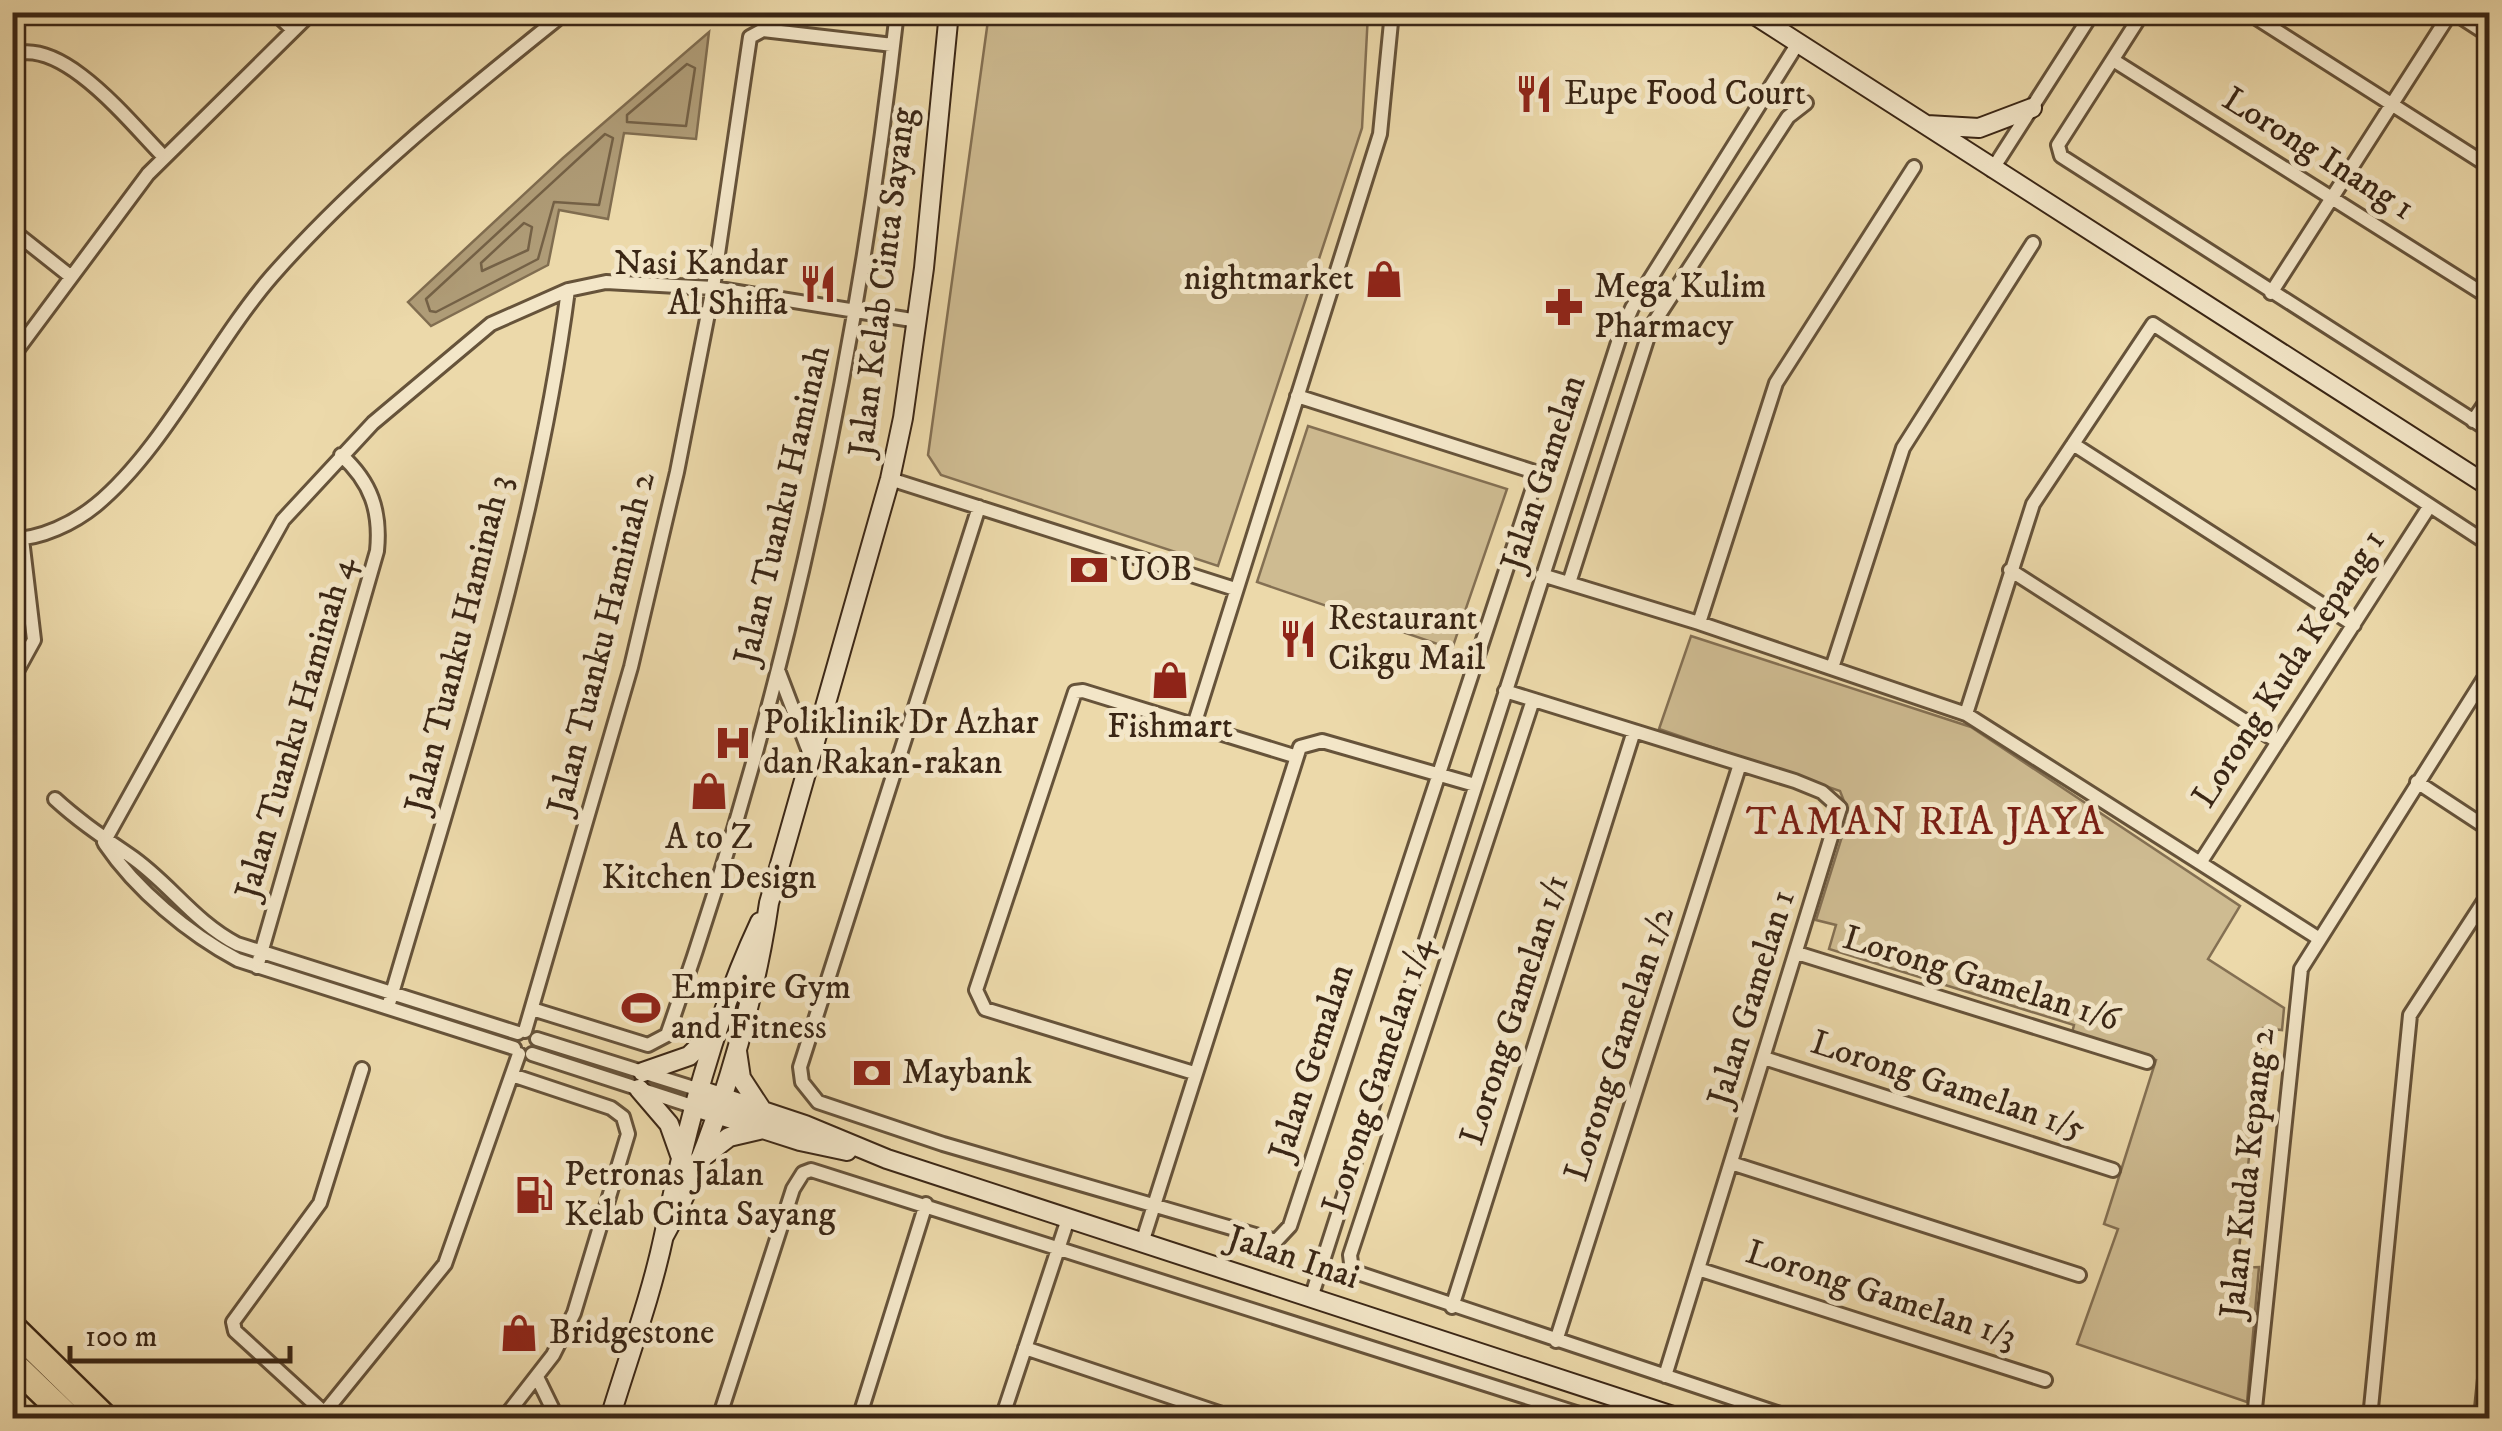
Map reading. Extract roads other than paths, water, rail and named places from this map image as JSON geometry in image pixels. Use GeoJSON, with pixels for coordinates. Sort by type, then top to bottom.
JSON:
{"type":"FeatureCollection","features":[{"type":"Feature","properties":{"kind":"highway"},"geometry":{"type":"LineString","coordinates":[[12,1327],[106,1418]]}},
{"type":"Feature","properties":{"kind":"highway"},"geometry":{"type":"LineString","coordinates":[[12,1363],[69,1418]]}},
{"type":"Feature","properties":{"kind":"main road","name":"Jalan Kelab Cinta Sayang"},"geometry":{"type":"LineString","coordinates":[[610,1418],[689,1158],[698,1099],[760,962],[769,903],[890,479],[918,321],[949,12]]}},
{"type":"Feature","properties":{"kind":"main road"},"geometry":{"type":"LineString","coordinates":[[1750,12],[2490,487]]}},
{"type":"Feature","properties":{"kind":"main road"},"geometry":{"type":"LineString","coordinates":[[1921,124],[1980,128],[2032,108]]}},
{"type":"Feature","properties":{"kind":"main road","name":"Jalan Kelab Cinta Sayang"},"geometry":{"type":"LineString","coordinates":[[689,1158],[716,1105],[733,1023]]}},
{"type":"Feature","properties":{"kind":"main road"},"geometry":{"type":"LineString","coordinates":[[733,1023],[689,1056],[641,1080],[689,1158],[730,1136],[769,1131]]}},
{"type":"Feature","properties":{"kind":"main road"},"geometry":{"type":"LineString","coordinates":[[733,1023],[738,1065],[746,1090],[762,1110]]}},
{"type":"Feature","properties":{"kind":"main road","name":"Jalan Inai"},"geometry":{"type":"LineString","coordinates":[[698,1099],[769,1131],[886,1159]]}},
{"type":"Feature","properties":{"kind":"main road","name":"Jalan Inai"},"geometry":{"type":"LineString","coordinates":[[716,1105],[762,1110],[886,1159],[1679,1418]]}},
{"type":"Feature","properties":{"kind":"street"},"geometry":{"type":"LineString","coordinates":[[274,12],[292,30]]}},
{"type":"Feature","properties":{"kind":"street"},"geometry":{"type":"LineString","coordinates":[[12,357],[164,157],[312,12]]}},
{"type":"Feature","properties":{"kind":"street"},"geometry":{"type":"LineString","coordinates":[[12,680],[34,640],[18,539],[72,521],[97,504],[136,460],[284,262],[405,145],[566,12]]}},
{"type":"Feature","properties":{"kind":"street","name":"Jalan Tuanku Haminah"},"geometry":{"type":"LineString","coordinates":[[532,1009],[648,1044],[667,1035],[778,669],[856,313],[897,12]]}},
{"type":"Feature","properties":{"kind":"street"},"geometry":{"type":"LineString","coordinates":[[1194,724],[1380,134],[1392,12]]}},
{"type":"Feature","properties":{"kind":"street"},"geometry":{"type":"LineString","coordinates":[[1992,170],[2093,12]]}},
{"type":"Feature","properties":{"kind":"street"},"geometry":{"type":"LineString","coordinates":[[2143,12],[2058,144],[2060,156],[2490,431]]}},
{"type":"Feature","properties":{"kind":"street"},"geometry":{"type":"LineString","coordinates":[[2248,12],[2490,166]]}},
{"type":"Feature","properties":{"kind":"street"},"geometry":{"type":"LineString","coordinates":[[2270,293],[2452,12],[2490,36]]}},
{"type":"Feature","properties":{"kind":"street","name":"Jalan Tuanku Haminah 2"},"geometry":{"type":"LineString","coordinates":[[527,1034],[631,666],[677,472],[713,288],[752,34],[763,30],[893,45]]}},
{"type":"Feature","properties":{"kind":"street","name":"Jalan Gamelan"},"geometry":{"type":"LineString","coordinates":[[1311,1298],[1542,575],[1632,308],[1798,44]]}},
{"type":"Feature","properties":{"kind":"street"},"geometry":{"type":"LineString","coordinates":[[12,55],[27,50],[42,53],[79,73],[164,157]]}},
{"type":"Feature","properties":{"kind":"street","name":"Lorong Inang 1"},"geometry":{"type":"LineString","coordinates":[[2114,60],[2490,298]]}},
{"type":"Feature","properties":{"kind":"street"},"geometry":{"type":"LineString","coordinates":[[1569,583],[1650,327],[1788,117],[1806,103]]}},
{"type":"Feature","properties":{"kind":"street"},"geometry":{"type":"LineString","coordinates":[[1700,623],[1776,383],[1914,167]]}},
{"type":"Feature","properties":{"kind":"street"},"geometry":{"type":"LineString","coordinates":[[12,230],[70,276]]}},
{"type":"Feature","properties":{"kind":"street"},"geometry":{"type":"LineString","coordinates":[[1832,668],[1903,448],[2033,243]]}},
{"type":"Feature","properties":{"kind":"street"},"geometry":{"type":"LineString","coordinates":[[104,842],[268,543],[298,500],[341,455],[470,338],[514,312],[568,290],[606,282],[713,288],[918,321]]}},
{"type":"Feature","properties":{"kind":"street","name":"Jalan Tuanku Haminah 3"},"geometry":{"type":"LineString","coordinates":[[390,1000],[492,657],[542,434],[568,290]]}},
{"type":"Feature","properties":{"kind":"street"},"geometry":{"type":"LineString","coordinates":[[1966,714],[2033,504],[2153,324],[2490,546]]}},
{"type":"Feature","properties":{"kind":"street"},"geometry":{"type":"LineString","coordinates":[[1297,396],[1538,473],[1437,774]]}},
{"type":"Feature","properties":{"kind":"street"},"geometry":{"type":"LineString","coordinates":[[2473,421],[2490,396]]}},
{"type":"Feature","properties":{"kind":"street"},"geometry":{"type":"LineString","coordinates":[[2073,444],[2354,625]]}},
{"type":"Feature","properties":{"kind":"street","name":"Jalan Tuanku Haminah 4"},"geometry":{"type":"LineString","coordinates":[[260,960],[377,551],[378,520],[372,496],[341,455]]}},
{"type":"Feature","properties":{"kind":"street"},"geometry":{"type":"LineString","coordinates":[[890,479],[1235,588]]}},
{"type":"Feature","properties":{"kind":"street"},"geometry":{"type":"LineString","coordinates":[[979,507],[800,1076],[818,1102],[1152,1206]]}},
{"type":"Feature","properties":{"kind":"street","name":"Lorong Kuda Kepang 1"},"geometry":{"type":"LineString","coordinates":[[2200,863],[2429,508]]}},
{"type":"Feature","properties":{"kind":"street"},"geometry":{"type":"LineString","coordinates":[[2010,570],[2278,742]]}},
{"type":"Feature","properties":{"kind":"street"},"geometry":{"type":"LineString","coordinates":[[1542,575],[1700,623],[1966,714],[2318,938]]}},
{"type":"Feature","properties":{"kind":"street"},"geometry":{"type":"LineString","coordinates":[[778,669],[810,757]]}},
{"type":"Feature","properties":{"kind":"street","name":"Jalan Kuda Kepang 2"},"geometry":{"type":"LineString","coordinates":[[2254,1418],[2298,979],[2318,938],[2417,782],[2484,689],[2490,669]]}},
{"type":"Feature","properties":{"kind":"street"},"geometry":{"type":"LineString","coordinates":[[1194,1073],[992,1012],[981,1005],[976,990],[1070,696],[1083,690],[1294,756]]}},
{"type":"Feature","properties":{"kind":"street","name":"Jalan Gamelan 1"},"geometry":{"type":"LineString","coordinates":[[1505,691],[1822,792],[1840,808],[1664,1376]]}},
{"type":"Feature","properties":{"kind":"street","name":"Lorong Gamelan 1/4"},"geometry":{"type":"LineString","coordinates":[[1533,700],[1350,1255],[1350,1265],[1357,1276],[1792,1418]]}},
{"type":"Feature","properties":{"kind":"street","name":"Lorong Gamelan 1/1"},"geometry":{"type":"LineString","coordinates":[[1452,1307],[1634,731]]}},
{"type":"Feature","properties":{"kind":"street"},"geometry":{"type":"LineString","coordinates":[[1142,1243],[1294,756],[1306,742],[1322,742],[1475,785]]}},
{"type":"Feature","properties":{"kind":"street","name":"Lorong Gamelan 1/2"},"geometry":{"type":"LineString","coordinates":[[1556,1341],[1740,764]]}},
{"type":"Feature","properties":{"kind":"street","name":"Jalan Gemalan"},"geometry":{"type":"LineString","coordinates":[[1152,1206],[1270,1240],[1287,1234],[1437,774]]}},
{"type":"Feature","properties":{"kind":"street"},"geometry":{"type":"LineString","coordinates":[[2417,782],[2490,830]]}},
{"type":"Feature","properties":{"kind":"street"},"geometry":{"type":"LineString","coordinates":[[55,799],[104,842],[122,868],[205,940],[390,1000],[527,1034],[698,1099]]}},
{"type":"Feature","properties":{"kind":"street"},"geometry":{"type":"LineString","coordinates":[[2370,1418],[2410,1016],[2490,892]]}},
{"type":"Feature","properties":{"kind":"street","name":"Lorong Gamelan 1/6"},"geometry":{"type":"LineString","coordinates":[[1797,953],[2148,1062]]}},
{"type":"Feature","properties":{"kind":"street"},"geometry":{"type":"LineString","coordinates":[[390,1000],[521,1052],[641,1080]]}},
{"type":"Feature","properties":{"kind":"street"},"geometry":{"type":"LineString","coordinates":[[362,1069],[320,1204],[235,1316],[233,1326],[327,1416],[445,1264],[527,1034]]}},
{"type":"Feature","properties":{"kind":"street"},"geometry":{"type":"LineString","coordinates":[[521,1052],[527,1034]]}},
{"type":"Feature","properties":{"kind":"street","name":"Lorong Gamelan 1/5"},"geometry":{"type":"LineString","coordinates":[[1764,1058],[2113,1170]]}},
{"type":"Feature","properties":{"kind":"street"},"geometry":{"type":"LineString","coordinates":[[504,1418],[537,1377],[574,1312],[628,1134],[624,1117],[611,1108],[512,1074]]}},
{"type":"Feature","properties":{"kind":"street"},"geometry":{"type":"LineString","coordinates":[[1731,1163],[2079,1276]]}},
{"type":"Feature","properties":{"kind":"street"},"geometry":{"type":"LineString","coordinates":[[719,1418],[793,1189],[803,1173],[821,1172],[1592,1418]]}},
{"type":"Feature","properties":{"kind":"street"},"geometry":{"type":"LineString","coordinates":[[859,1418],[926,1204]]}},
{"type":"Feature","properties":{"kind":"street"},"geometry":{"type":"LineString","coordinates":[[1002,1418],[1068,1219]]}},
{"type":"Feature","properties":{"kind":"street","name":"Lorong Gamelan 1/3"},"geometry":{"type":"LineString","coordinates":[[1698,1268],[2046,1380]]}},
{"type":"Feature","properties":{"kind":"street"},"geometry":{"type":"LineString","coordinates":[[2481,1418],[2490,1330]]}},
{"type":"Feature","properties":{"kind":"street"},"geometry":{"type":"LineString","coordinates":[[1025,1348],[1234,1418]]}},
{"type":"Feature","properties":{"kind":"street"},"geometry":{"type":"LineString","coordinates":[[537,1377],[557,1418]]}},
{"type":"Feature","properties":{"kind":"water"},"geometry":{"type":"Polygon","coordinates":[[[709,32],[696,139],[624,133],[608,219],[559,210],[548,265],[431,326],[408,302],[563,158],[709,32]]]}},
{"type":"Feature","properties":{"kind":"place","name":"Eupe Food Court"},"geometry":{"type":"Point","coordinates":[1534,94]}},
{"type":"Feature","properties":{"kind":"place","name":"nightmarket"},"geometry":{"type":"Point","coordinates":[1384,279]}},
{"type":"Feature","properties":{"kind":"place","name":"Nasi Kandar Al Shiffa"},"geometry":{"type":"Point","coordinates":[818,284]}},
{"type":"Feature","properties":{"kind":"place","name":"Mega Kulim Pharmacy"},"geometry":{"type":"Point","coordinates":[1564,307]}},
{"type":"Feature","properties":{"kind":"place","name":"UOB"},"geometry":{"type":"Point","coordinates":[1089,570]}},
{"type":"Feature","properties":{"kind":"place","name":"Restaurant Cikgu Mail"},"geometry":{"type":"Point","coordinates":[1298,639]}},
{"type":"Feature","properties":{"kind":"place","name":"Fishmart"},"geometry":{"type":"Point","coordinates":[1170,680]}},
{"type":"Feature","properties":{"kind":"place","name":"Poliklinik Dr Azhar dan Rakan-rakan"},"geometry":{"type":"Point","coordinates":[733,743]}},
{"type":"Feature","properties":{"kind":"place","name":"A to Z Kitchen Design"},"geometry":{"type":"Point","coordinates":[709,791]}},
{"type":"Feature","properties":{"kind":"place","name":"Empire Gym and Fitness"},"geometry":{"type":"Point","coordinates":[641,1008]}},
{"type":"Feature","properties":{"kind":"place","name":"Maybank"},"geometry":{"type":"Point","coordinates":[872,1073]}},
{"type":"Feature","properties":{"kind":"place","name":"Petronas Jalan Kelab Cinta Sayang"},"geometry":{"type":"Point","coordinates":[534,1195]}},
{"type":"Feature","properties":{"kind":"place","name":"Bridgestone"},"geometry":{"type":"Point","coordinates":[519,1333]}},
{"type":"Feature","properties":{"kind":"district","name":"TAMAN RIA JAYA"},"geometry":{"type":"Point","coordinates":[1926,823]}}]}
